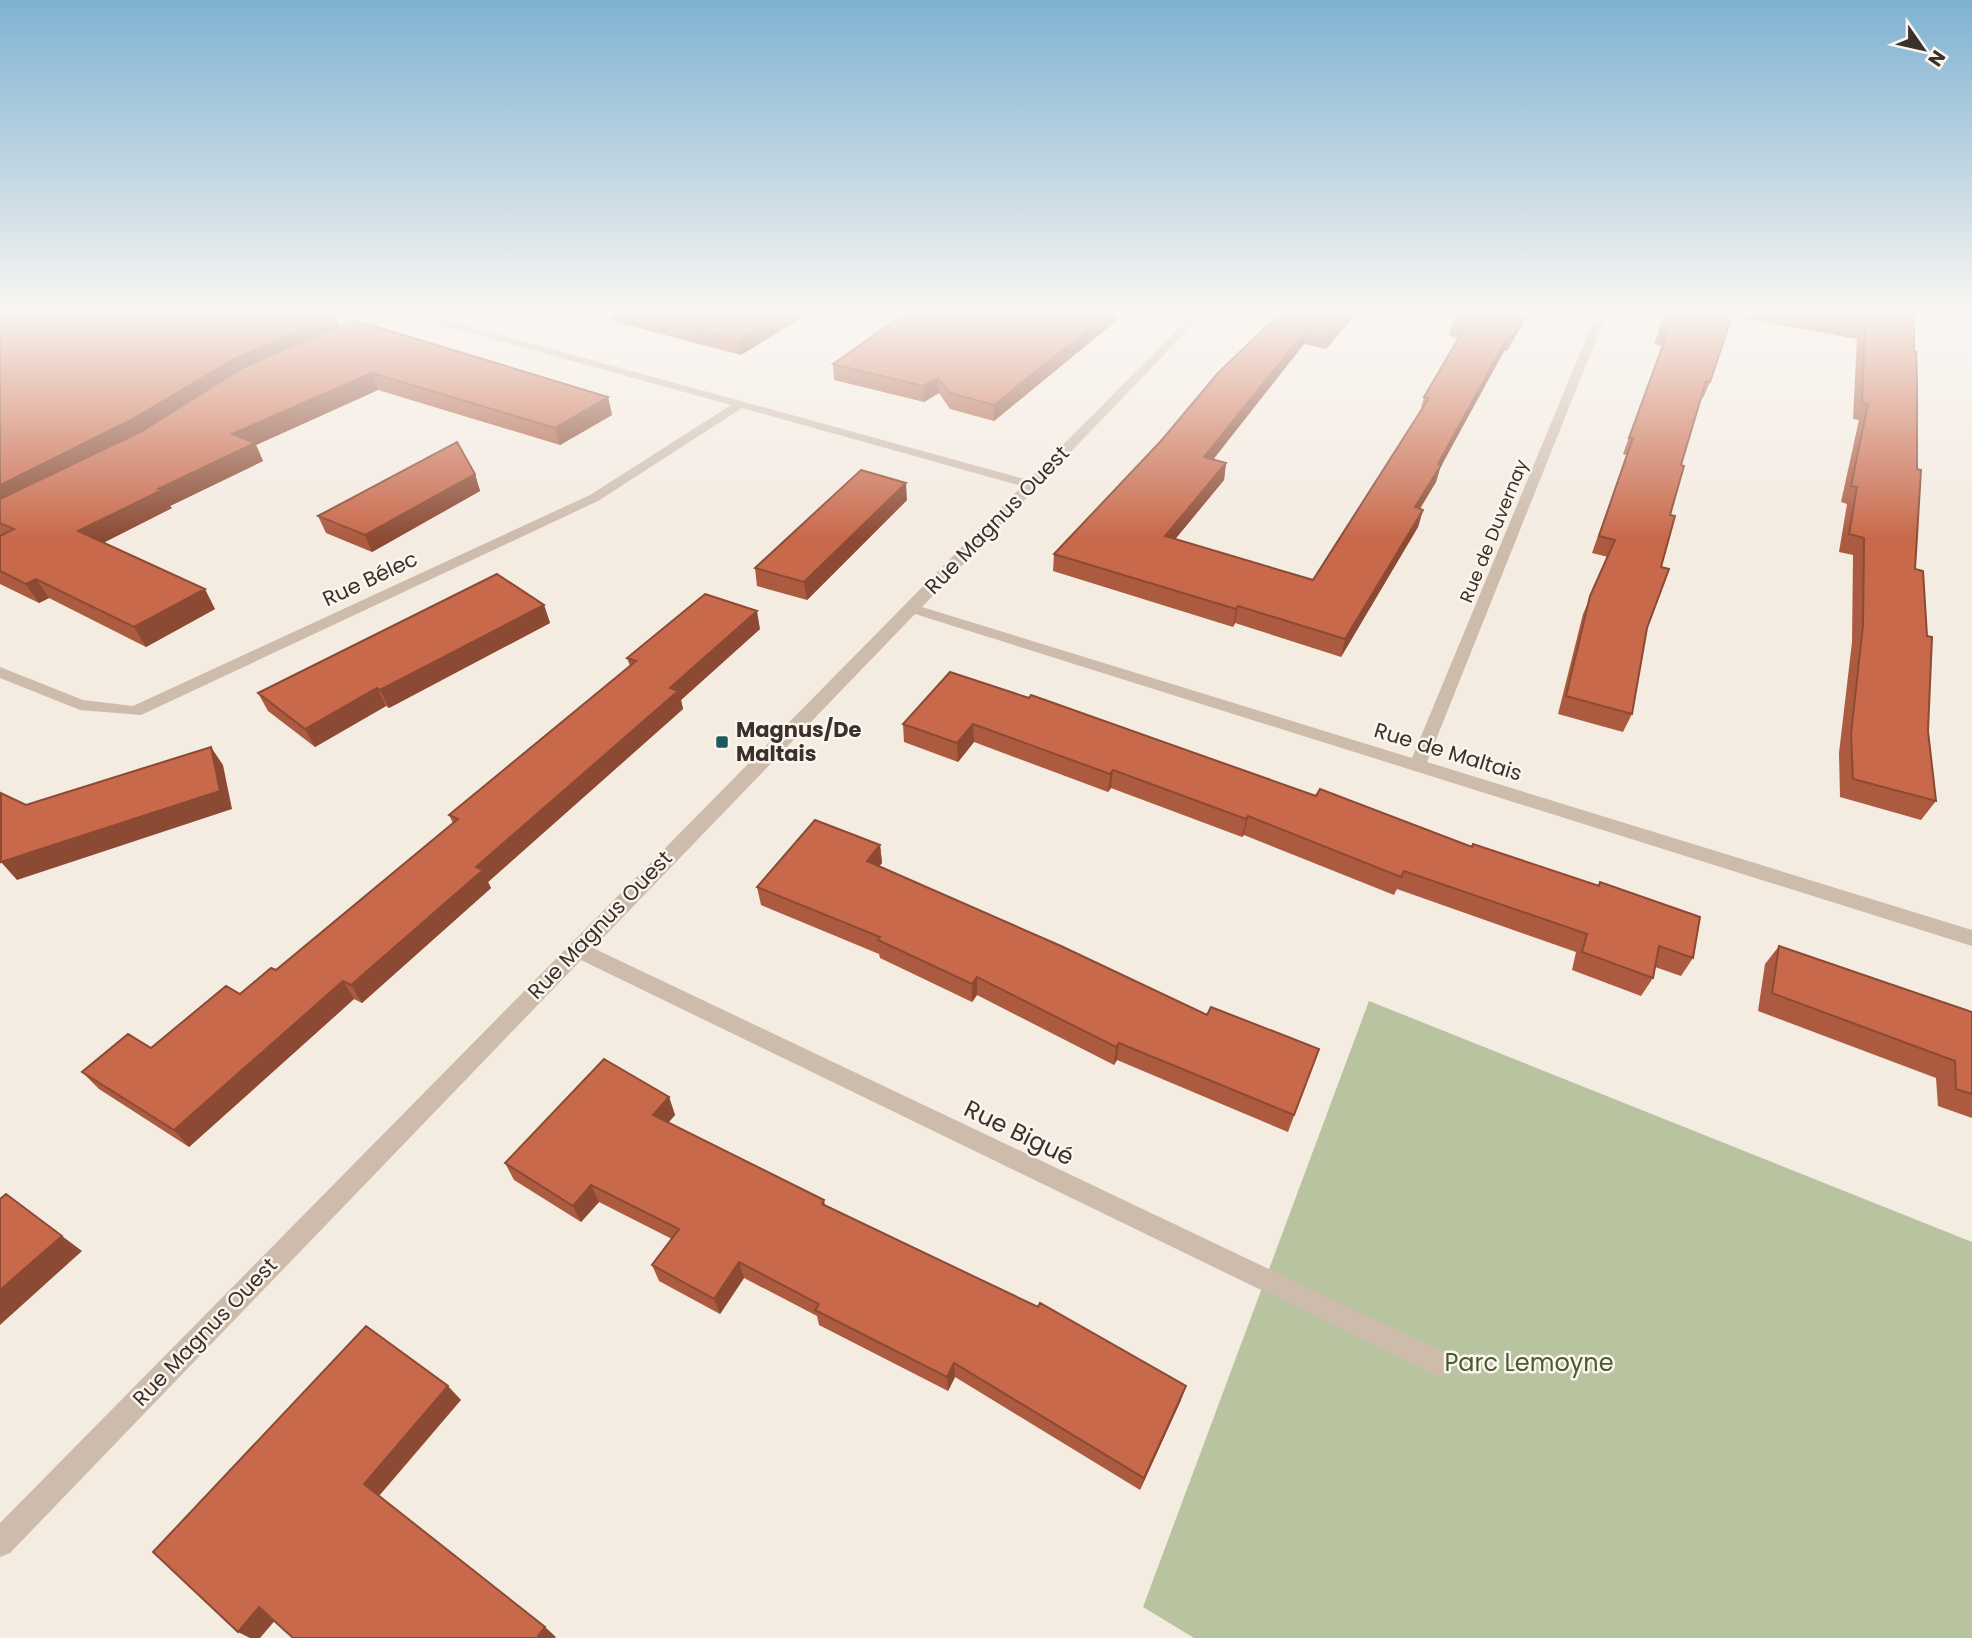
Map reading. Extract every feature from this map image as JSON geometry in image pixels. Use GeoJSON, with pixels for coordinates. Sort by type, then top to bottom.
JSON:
{"type":"FeatureCollection","features":[{"type":"Feature","properties":{"kind":"street"},"geometry":{"type":"LineString","coordinates":[[674,386],[1031,485]]}},
{"type":"Feature","properties":{"kind":"street","name":"Rue Magnus Ouest"},"geometry":{"type":"LineString","coordinates":[[0,1543],[1127,386]]}},
{"type":"Feature","properties":{"kind":"street","name":"Rue de Duvernay"},"geometry":{"type":"LineString","coordinates":[[1417,766],[1572,386]]}},
{"type":"Feature","properties":{"kind":"street","name":"Rue Bélec"},"geometry":{"type":"LineString","coordinates":[[0,672],[80,705],[135,711],[594,498],[740,405]]}},
{"type":"Feature","properties":{"kind":"street","name":"Rue de Maltais"},"geometry":{"type":"LineString","coordinates":[[911,608],[1972,938]]}},
{"type":"Feature","properties":{"kind":"street","name":"Rue Bigué"},"geometry":{"type":"LineString","coordinates":[[577,949],[1439,1363]]}},
{"type":"Feature","properties":{"kind":"green space","name":"Parc Lemoyne"},"geometry":{"type":"Polygon","coordinates":[[[1369,1001],[1972,1242],[1972,1638],[1194,1638],[1143,1607],[1369,1001]]]}},
{"type":"Feature","properties":{"kind":"building"},"geometry":{"type":"Polygon","coordinates":[[[0,386],[188,386],[131,420],[0,485],[0,386]]]}},
{"type":"Feature","properties":{"kind":"building"},"geometry":{"type":"Polygon","coordinates":[[[213,386],[341,386],[232,434],[255,443],[78,531],[205,589],[134,627],[36,579],[26,584],[0,571],[0,536],[14,529],[0,523],[0,499],[142,431],[213,386]]]}},
{"type":"Feature","properties":{"kind":"building"},"geometry":{"type":"Polygon","coordinates":[[[417,386],[573,386],[608,397],[555,428],[417,386]]]}},
{"type":"Feature","properties":{"kind":"building"},"geometry":{"type":"Polygon","coordinates":[[[945,386],[1017,386],[994,405],[950,393],[945,386]]]}},
{"type":"Feature","properties":{"kind":"building"},"geometry":{"type":"Polygon","coordinates":[[[1207,386],[1261,386],[1204,457],[1226,463],[1165,536],[1313,580],[1429,398],[1424,397],[1430,386],[1481,386],[1438,464],[1441,465],[1415,507],[1423,510],[1345,639],[1054,554],[1161,441],[1207,386]]]}},
{"type":"Feature","properties":{"kind":"building"},"geometry":{"type":"Polygon","coordinates":[[[1648,386],[1704,386],[1681,465],[1684,466],[1670,515],[1675,516],[1661,567],[1669,569],[1647,628],[1632,714],[1566,696],[1590,596],[1615,540],[1599,536],[1633,438],[1629,438],[1648,386]]]}},
{"type":"Feature","properties":{"kind":"building"},"geometry":{"type":"Polygon","coordinates":[[[1863,386],[1917,386],[1917,469],[1921,470],[1915,569],[1923,571],[1927,636],[1932,637],[1928,731],[1936,801],[1853,779],[1851,734],[1863,625],[1864,538],[1849,534],[1857,487],[1851,486],[1868,404],[1862,403],[1863,386]]]}},
{"type":"Feature","properties":{"kind":"building"},"geometry":{"type":"Polygon","coordinates":[[[457,442],[475,474],[365,535],[318,516],[457,442]]]}},
{"type":"Feature","properties":{"kind":"building"},"geometry":{"type":"Polygon","coordinates":[[[861,470],[906,483],[804,582],[755,568],[861,470]]]}},
{"type":"Feature","properties":{"kind":"building"},"geometry":{"type":"Polygon","coordinates":[[[497,574],[544,605],[380,690],[377,688],[305,729],[258,693],[497,574]]]}},
{"type":"Feature","properties":{"kind":"building"},"geometry":{"type":"Polygon","coordinates":[[[705,594],[757,611],[670,688],[678,691],[476,867],[483,870],[351,985],[343,981],[174,1130],[82,1072],[128,1034],[151,1048],[226,986],[240,994],[271,968],[276,970],[458,819],[449,815],[636,661],[627,658],[705,594]]]}},
{"type":"Feature","properties":{"kind":"building"},"geometry":{"type":"Polygon","coordinates":[[[950,672],[1029,698],[1031,695],[1316,796],[1320,789],[1472,847],[1473,844],[1599,886],[1600,882],[1700,917],[1693,958],[1659,946],[1653,978],[1582,952],[1587,934],[1404,871],[1401,877],[1248,816],[1246,819],[1113,770],[1110,774],[973,724],[957,743],[903,724],[950,672]]]}},
{"type":"Feature","properties":{"kind":"building"},"geometry":{"type":"Polygon","coordinates":[[[211,747],[220,791],[1,862],[1,793],[26,805],[211,747]]]}},
{"type":"Feature","properties":{"kind":"building"},"geometry":{"type":"Polygon","coordinates":[[[815,820],[880,845],[867,861],[1061,946],[1207,1015],[1211,1007],[1319,1049],[1294,1115],[1119,1043],[1116,1047],[977,977],[972,984],[878,940],[880,937],[757,887],[815,820]]]}},
{"type":"Feature","properties":{"kind":"building"},"geometry":{"type":"Polygon","coordinates":[[[1779,946],[1972,1012],[1972,1094],[1956,1089],[1955,1061],[1772,993],[1779,946]]]}},
{"type":"Feature","properties":{"kind":"building"},"geometry":{"type":"Polygon","coordinates":[[[604,1059],[669,1097],[653,1115],[824,1200],[822,1204],[1038,1307],[1040,1303],[1186,1386],[1144,1478],[954,1363],[947,1377],[815,1310],[819,1304],[739,1262],[714,1299],[652,1265],[679,1229],[591,1185],[573,1206],[505,1163],[604,1059]]]}},
{"type":"Feature","properties":{"kind":"building"},"geometry":{"type":"Polygon","coordinates":[[[6,1194],[62,1236],[0,1290],[0,1199],[6,1194]]]}},
{"type":"Feature","properties":{"kind":"building"},"geometry":{"type":"Polygon","coordinates":[[[366,1326],[448,1386],[364,1484],[545,1627],[538,1636],[540,1638],[293,1638],[259,1607],[238,1632],[153,1552],[366,1326]]]}},
{"type":"Feature","properties":{"kind":"place","name":"Magnus/De Maltais"},"geometry":{"type":"Point","coordinates":[722,742]}}]}
